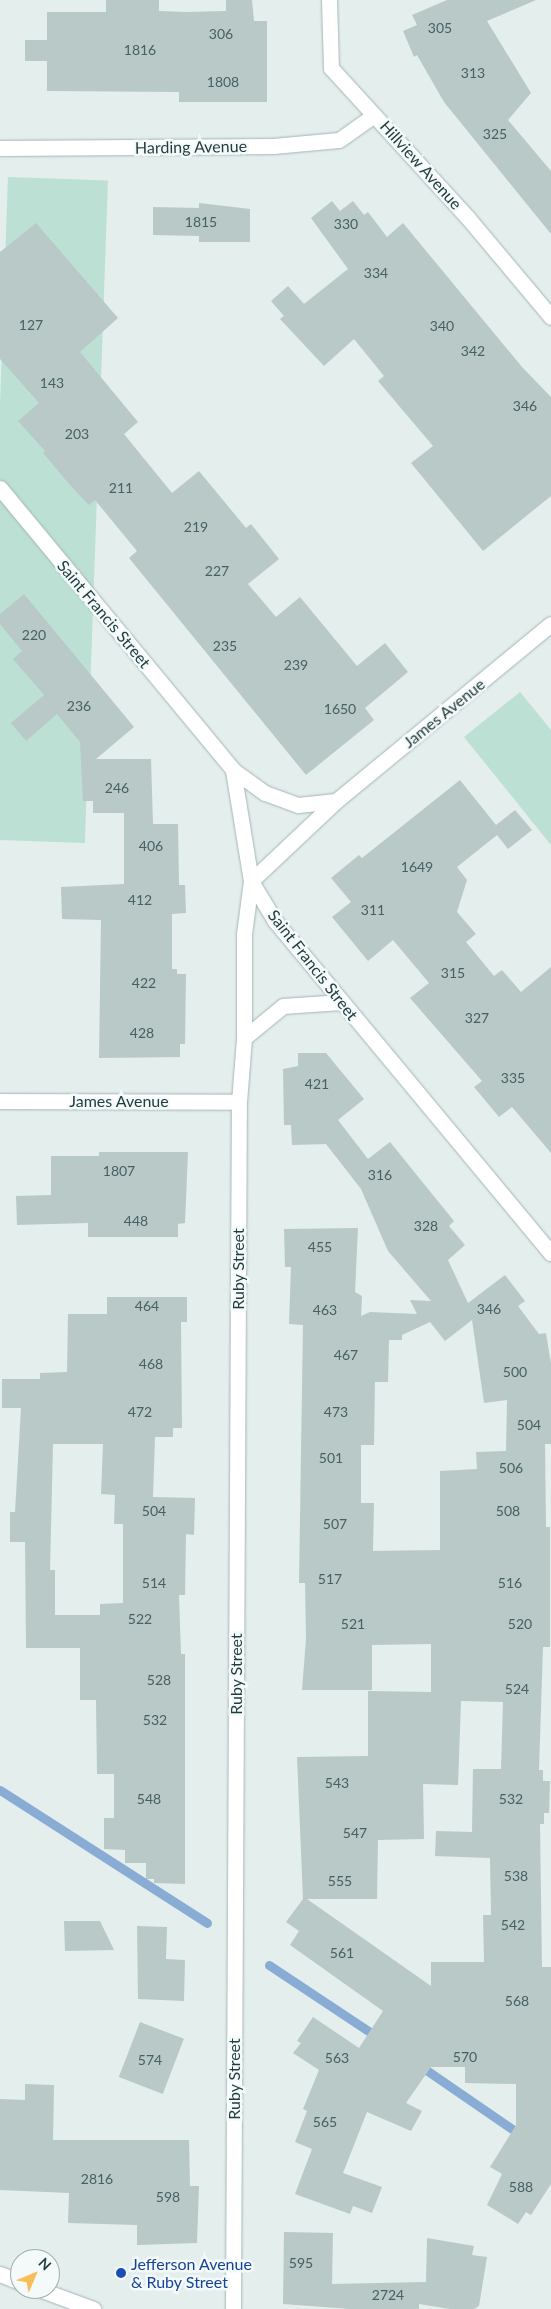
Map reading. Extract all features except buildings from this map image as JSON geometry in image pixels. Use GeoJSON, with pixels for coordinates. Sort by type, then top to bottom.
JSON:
{"type":"FeatureCollection","features":[{"type":"Feature","properties":{"kind":"street","name":"Hillview Avenue"},"geometry":{"type":"LineString","coordinates":[[329,0],[332,68],[468,218],[551,318]]}},
{"type":"Feature","properties":{"kind":"street","name":"Harding Avenue"},"geometry":{"type":"LineString","coordinates":[[0,148],[273,146],[339,140],[374,115]]}},
{"type":"Feature","properties":{"kind":"street","name":"Saint Francis Street"},"geometry":{"type":"LineString","coordinates":[[0,488],[233,770],[251,881],[275,921],[551,1253]]}},
{"type":"Feature","properties":{"kind":"street","name":"James Avenue"},"geometry":{"type":"LineString","coordinates":[[251,881],[336,801],[551,624]]}},
{"type":"Feature","properties":{"kind":"street"},"geometry":{"type":"LineString","coordinates":[[233,770],[265,793],[298,805],[336,801]]}},
{"type":"Feature","properties":{"kind":"street","name":"Ruby Street"},"geometry":{"type":"LineString","coordinates":[[234,2309],[239,1102],[244,1038],[244,934],[251,881]]}},
{"type":"Feature","properties":{"kind":"street"},"geometry":{"type":"LineString","coordinates":[[244,1038],[283,1006],[341,1002]]}},
{"type":"Feature","properties":{"kind":"street","name":"James Avenue"},"geometry":{"type":"LineString","coordinates":[[0,1101],[239,1102]]}},
{"type":"Feature","properties":{"kind":"street"},"geometry":{"type":"LineString","coordinates":[[60,2297],[93,2309]]}},
{"type":"Feature","properties":{"kind":"green space"},"geometry":{"type":"Polygon","coordinates":[[[8,177],[108,180],[85,843],[0,840],[0,406],[8,177]]]}},
{"type":"Feature","properties":{"kind":"green space"},"geometry":{"type":"Polygon","coordinates":[[[520,692],[551,730],[551,845],[464,737],[520,692]]]}},
{"type":"Feature","properties":{"kind":"waterway"},"geometry":{"type":"LineString","coordinates":[[0,1790],[207,1923]]}},
{"type":"Feature","properties":{"kind":"waterway"},"geometry":{"type":"LineString","coordinates":[[269,1965],[379,2038]]}},
{"type":"Feature","properties":{"kind":"waterway"},"geometry":{"type":"LineString","coordinates":[[419,2065],[521,2135]]}},
{"type":"Feature","properties":{"kind":"place","name":"Jefferson Avenue & Ruby Street"},"geometry":{"type":"Point","coordinates":[121,2273]}}]}
